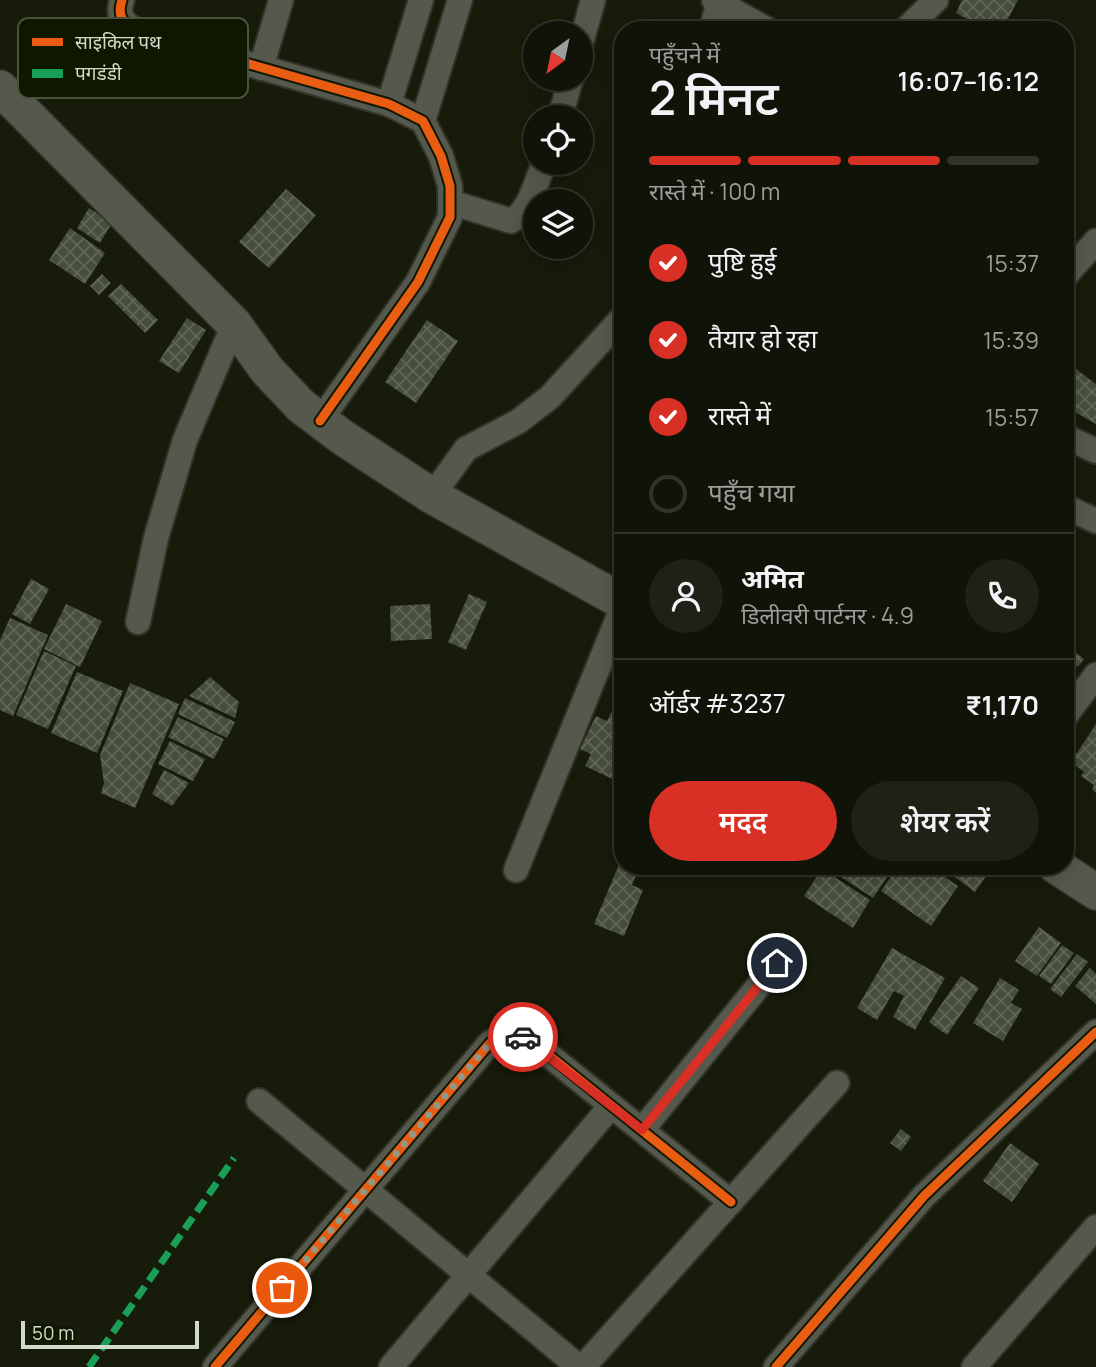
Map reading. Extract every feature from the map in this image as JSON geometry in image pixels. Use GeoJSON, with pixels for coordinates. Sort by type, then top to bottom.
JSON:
{"type":"FeatureCollection","features":[{"type":"Feature","properties":{"kind":"main road"},"geometry":{"type":"LineString","coordinates":[[3,93],[234,324],[267,370],[310,414],[432,496],[614,599]]}},
{"type":"Feature","properties":{"kind":"main road"},"geometry":{"type":"LineString","coordinates":[[1070,875],[1096,892]]}},
{"type":"Feature","properties":{"kind":"street"},"geometry":{"type":"LineString","coordinates":[[121,18],[118,10],[122,0]]}},
{"type":"Feature","properties":{"kind":"street"},"geometry":{"type":"LineString","coordinates":[[261,68],[281,0]]}},
{"type":"Feature","properties":{"kind":"street"},"geometry":{"type":"LineString","coordinates":[[389,104],[421,0]]}},
{"type":"Feature","properties":{"kind":"street"},"geometry":{"type":"LineString","coordinates":[[423,121],[460,0]]}},
{"type":"Feature","properties":{"kind":"street"},"geometry":{"type":"LineString","coordinates":[[587,21],[593,0]]}},
{"type":"Feature","properties":{"kind":"street"},"geometry":{"type":"LineString","coordinates":[[914,21],[936,0]]}},
{"type":"Feature","properties":{"kind":"street"},"geometry":{"type":"LineString","coordinates":[[713,21],[717,1],[752,21]]}},
{"type":"Feature","properties":{"kind":"street"},"geometry":{"type":"LineString","coordinates":[[248,64],[389,104],[423,121],[441,156],[450,186],[450,217],[418,282],[310,414]]}},
{"type":"Feature","properties":{"kind":"street"},"geometry":{"type":"LineString","coordinates":[[450,202],[512,221],[520,217],[526,207],[539,175]]}},
{"type":"Feature","properties":{"kind":"street"},"geometry":{"type":"LineString","coordinates":[[1074,266],[1096,241]]}},
{"type":"Feature","properties":{"kind":"street"},"geometry":{"type":"LineString","coordinates":[[138,622],[156,538],[185,440],[234,324]]}},
{"type":"Feature","properties":{"kind":"street"},"geometry":{"type":"LineString","coordinates":[[432,496],[466,449],[519,421],[550,397],[614,327]]}},
{"type":"Feature","properties":{"kind":"street"},"geometry":{"type":"LineString","coordinates":[[1074,441],[1096,452]]}},
{"type":"Feature","properties":{"kind":"street"},"geometry":{"type":"LineString","coordinates":[[1074,511],[1096,521]]}},
{"type":"Feature","properties":{"kind":"street"},"geometry":{"type":"LineString","coordinates":[[516,870],[614,626]]}},
{"type":"Feature","properties":{"kind":"street"},"geometry":{"type":"LineString","coordinates":[[1074,704],[1096,675]]}},
{"type":"Feature","properties":{"kind":"street"},"geometry":{"type":"LineString","coordinates":[[642,1130],[777,963]]}},
{"type":"Feature","properties":{"kind":"street"},"geometry":{"type":"LineString","coordinates":[[776,1367],[924,1196],[1096,1032]]}},
{"type":"Feature","properties":{"kind":"street"},"geometry":{"type":"LineString","coordinates":[[215,1367],[490,1043],[507,1034],[518,1034],[530,1040],[731,1202]]}},
{"type":"Feature","properties":{"kind":"street"},"geometry":{"type":"LineString","coordinates":[[259,1101],[581,1367],[837,1083]]}},
{"type":"Feature","properties":{"kind":"street"},"geometry":{"type":"LineString","coordinates":[[391,1367],[611,1106]]}},
{"type":"Feature","properties":{"kind":"street"},"geometry":{"type":"LineString","coordinates":[[974,1367],[1096,1227]]}},
{"type":"Feature","properties":{"kind":"building"},"geometry":{"type":"Polygon","coordinates":[[[962,0],[1018,0],[1007,21],[971,21],[956,13],[962,0]]]}},
{"type":"Feature","properties":{"kind":"building"},"geometry":{"type":"Polygon","coordinates":[[[286,189],[316,215],[269,268],[239,242],[286,189]]]}},
{"type":"Feature","properties":{"kind":"building"},"geometry":{"type":"Polygon","coordinates":[[[89,208],[112,223],[100,243],[77,228],[89,208]]]}},
{"type":"Feature","properties":{"kind":"building"},"geometry":{"type":"Polygon","coordinates":[[[70,228],[105,253],[85,284],[49,260],[70,228]]]}},
{"type":"Feature","properties":{"kind":"building"},"geometry":{"type":"Polygon","coordinates":[[[102,274],[111,283],[99,295],[90,286],[102,274]]]}},
{"type":"Feature","properties":{"kind":"building"},"geometry":{"type":"Polygon","coordinates":[[[121,284],[158,320],[145,333],[108,296],[121,284]]]}},
{"type":"Feature","properties":{"kind":"building"},"geometry":{"type":"Polygon","coordinates":[[[187,318],[206,330],[179,373],[159,361],[187,318]]]}},
{"type":"Feature","properties":{"kind":"building"},"geometry":{"type":"Polygon","coordinates":[[[427,320],[458,341],[416,403],[385,382],[427,320]]]}},
{"type":"Feature","properties":{"kind":"building"},"geometry":{"type":"Polygon","coordinates":[[[1074,368],[1096,384],[1096,424],[1074,412],[1074,368]]]}},
{"type":"Feature","properties":{"kind":"building"},"geometry":{"type":"Polygon","coordinates":[[[31,579],[49,589],[30,624],[12,614],[31,579]]]}},
{"type":"Feature","properties":{"kind":"building"},"geometry":{"type":"Polygon","coordinates":[[[469,594],[487,602],[466,650],[448,642],[469,594]]]}},
{"type":"Feature","properties":{"kind":"building"},"geometry":{"type":"Polygon","coordinates":[[[66,604],[102,621],[80,667],[44,649],[66,604]]]}},
{"type":"Feature","properties":{"kind":"building"},"geometry":{"type":"Polygon","coordinates":[[[430,604],[432,639],[391,641],[390,606],[430,604]]]}},
{"type":"Feature","properties":{"kind":"building"},"geometry":{"type":"Polygon","coordinates":[[[10,618],[48,635],[13,716],[0,710],[0,640],[10,618]]]}},
{"type":"Feature","properties":{"kind":"building"},"geometry":{"type":"Polygon","coordinates":[[[44,651],[76,666],[48,729],[16,715],[44,651]]]}},
{"type":"Feature","properties":{"kind":"building"},"geometry":{"type":"Polygon","coordinates":[[[1074,651],[1084,659],[1078,667],[1074,664],[1074,651]]]}},
{"type":"Feature","properties":{"kind":"building"},"geometry":{"type":"Polygon","coordinates":[[[77,672],[123,691],[97,753],[51,733],[77,672]]]}},
{"type":"Feature","properties":{"kind":"building"},"geometry":{"type":"Polygon","coordinates":[[[210,677],[239,702],[235,718],[189,696],[210,677]]]}},
{"type":"Feature","properties":{"kind":"building"},"geometry":{"type":"Polygon","coordinates":[[[130,683],[179,704],[135,808],[101,793],[104,783],[100,755],[130,683]]]}},
{"type":"Feature","properties":{"kind":"building"},"geometry":{"type":"Polygon","coordinates":[[[185,698],[235,722],[227,738],[178,714],[185,698]]]}},
{"type":"Feature","properties":{"kind":"building"},"geometry":{"type":"Polygon","coordinates":[[[614,706],[614,780],[585,766],[591,754],[580,749],[596,716],[607,721],[614,706]]]}},
{"type":"Feature","properties":{"kind":"building"},"geometry":{"type":"Polygon","coordinates":[[[178,717],[224,739],[214,759],[168,737],[178,717]]]}},
{"type":"Feature","properties":{"kind":"building"},"geometry":{"type":"Polygon","coordinates":[[[1096,724],[1096,793],[1092,789],[1094,785],[1081,776],[1084,772],[1074,764],[1074,757],[1096,724]]]}},
{"type":"Feature","properties":{"kind":"building"},"geometry":{"type":"Polygon","coordinates":[[[170,741],[205,759],[193,781],[158,764],[170,741]]]}},
{"type":"Feature","properties":{"kind":"building"},"geometry":{"type":"Polygon","coordinates":[[[164,770],[189,783],[172,806],[152,794],[164,770]]]}},
{"type":"Feature","properties":{"kind":"building"},"geometry":{"type":"Polygon","coordinates":[[[615,875],[636,875],[632,885],[643,890],[624,936],[594,924],[615,875]]]}},
{"type":"Feature","properties":{"kind":"building"},"geometry":{"type":"Polygon","coordinates":[[[818,875],[831,875],[870,900],[853,928],[804,896],[818,875]]]}},
{"type":"Feature","properties":{"kind":"building"},"geometry":{"type":"Polygon","coordinates":[[[838,875],[888,875],[873,898],[838,875]]]}},
{"type":"Feature","properties":{"kind":"building"},"geometry":{"type":"Polygon","coordinates":[[[892,875],[942,875],[958,886],[931,926],[881,891],[892,875]]]}},
{"type":"Feature","properties":{"kind":"building"},"geometry":{"type":"Polygon","coordinates":[[[952,875],[987,875],[975,892],[952,875]]]}},
{"type":"Feature","properties":{"kind":"building"},"geometry":{"type":"Polygon","coordinates":[[[1039,927],[1061,943],[1037,976],[1015,961],[1039,927]]]}},
{"type":"Feature","properties":{"kind":"building"},"geometry":{"type":"Polygon","coordinates":[[[1062,945],[1074,953],[1051,984],[1039,976],[1062,945]]]}},
{"type":"Feature","properties":{"kind":"building"},"geometry":{"type":"Polygon","coordinates":[[[892,948],[945,978],[915,1030],[893,1017],[904,996],[894,991],[877,1020],[857,1008],[892,948]]]}},
{"type":"Feature","properties":{"kind":"building"},"geometry":{"type":"Polygon","coordinates":[[[1077,954],[1088,962],[1061,997],[1050,989],[1077,954]]]}},
{"type":"Feature","properties":{"kind":"building"},"geometry":{"type":"Polygon","coordinates":[[[1090,968],[1096,974],[1096,1004],[1075,986],[1090,968]]]}},
{"type":"Feature","properties":{"kind":"building"},"geometry":{"type":"Polygon","coordinates":[[[961,976],[979,988],[947,1035],[929,1022],[961,976]]]}},
{"type":"Feature","properties":{"kind":"building"},"geometry":{"type":"Polygon","coordinates":[[[1000,978],[1019,990],[1011,1003],[1022,1009],[1003,1041],[973,1023],[1000,978]]]}},
{"type":"Feature","properties":{"kind":"building"},"geometry":{"type":"Polygon","coordinates":[[[901,1129],[911,1137],[901,1151],[890,1143],[901,1129]]]}},
{"type":"Feature","properties":{"kind":"building"},"geometry":{"type":"Polygon","coordinates":[[[1010,1143],[1039,1164],[1012,1202],[983,1181],[1010,1143]]]}},
{"type":"Feature","properties":{"kind":"marked path"},"geometry":{"type":"LineString","coordinates":[[89,1367],[234,1158]]}},
{"type":"Feature","properties":{"kind":"cycle path"},"geometry":{"type":"LineString","coordinates":[[122,0],[122,18]]}},
{"type":"Feature","properties":{"kind":"cycle path"},"geometry":{"type":"LineString","coordinates":[[248,64],[389,104],[423,121],[441,156],[450,186],[450,217],[418,282],[320,421]]}},
{"type":"Feature","properties":{"kind":"cycle path"},"geometry":{"type":"LineString","coordinates":[[776,1367],[924,1196],[1096,1032]]}},
{"type":"Feature","properties":{"kind":"cycle path"},"geometry":{"type":"LineString","coordinates":[[215,1367],[490,1043],[506,1035],[514,1034],[530,1040],[731,1202]]}},
{"type":"Feature","properties":{"kind":"way so far"},"geometry":{"type":"LineString","coordinates":[[282,1288],[490,1043],[507,1034],[523,1037]]}},
{"type":"Feature","properties":{"kind":"route"},"geometry":{"type":"LineString","coordinates":[[523,1037],[642,1130],[777,963]]}}]}
